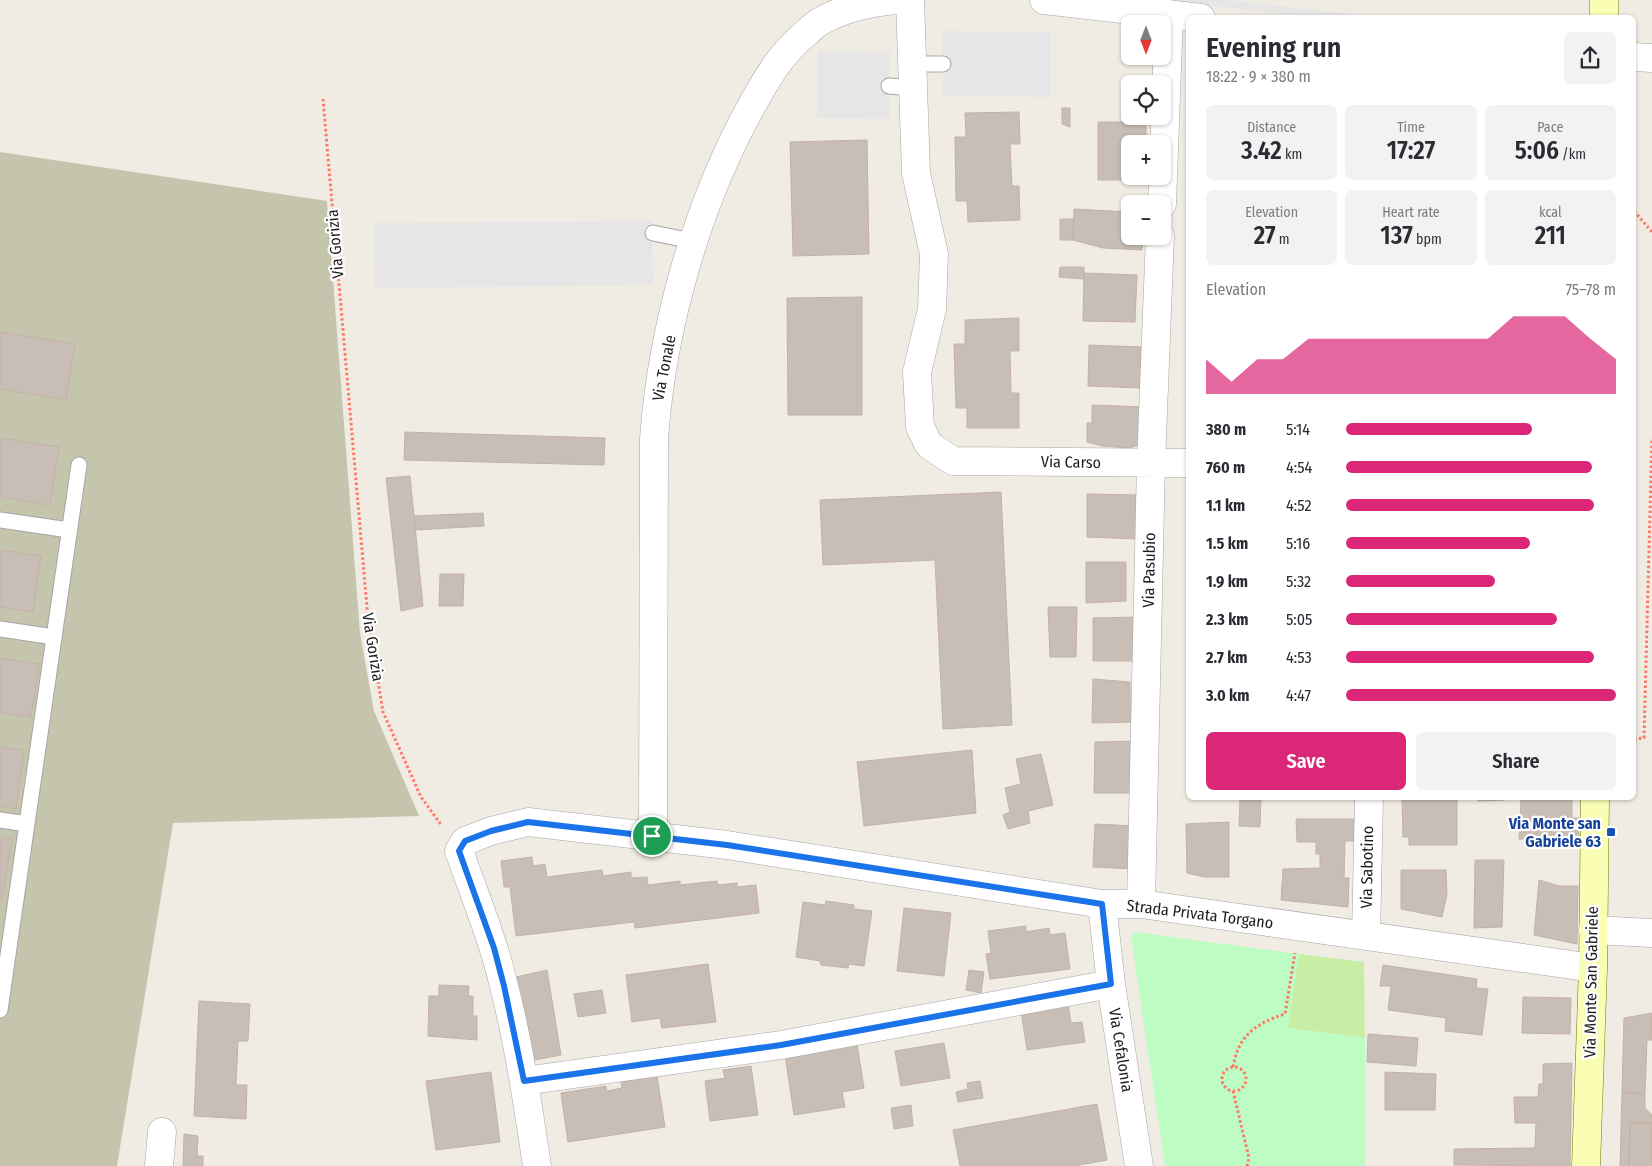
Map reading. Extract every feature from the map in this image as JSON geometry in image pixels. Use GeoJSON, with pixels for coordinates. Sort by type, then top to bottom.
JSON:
{"type":"FeatureCollection","features":[{"type":"Feature","properties":{"kind":"street","name":"Via Tonale"},"geometry":{"type":"LineString","coordinates":[[652,836],[654,440],[657,402],[664,360],[692,241],[713,186],[738,130],[763,85],[787,49],[820,21],[870,2],[897,0]]}},
{"type":"Feature","properties":{"kind":"street"},"geometry":{"type":"LineString","coordinates":[[905,79],[910,0]]}},
{"type":"Feature","properties":{"kind":"street"},"geometry":{"type":"LineString","coordinates":[[1044,0],[1186,16]]}},
{"type":"Feature","properties":{"kind":"street"},"geometry":{"type":"LineString","coordinates":[[1604,0],[1604,15]]}},
{"type":"Feature","properties":{"kind":"street"},"geometry":{"type":"LineString","coordinates":[[1162,195],[1169,14]]}},
{"type":"Feature","properties":{"kind":"street"},"geometry":{"type":"LineString","coordinates":[[1636,57],[1652,58]]}},
{"type":"Feature","properties":{"kind":"street","name":"Via Carso"},"geometry":{"type":"LineString","coordinates":[[905,79],[916,173],[934,254],[932,309],[917,372],[920,427],[929,445],[952,461],[1186,463]]}},
{"type":"Feature","properties":{"kind":"street","name":"Via Pasubio"},"geometry":{"type":"LineString","coordinates":[[1142,904],[1151,463],[1160,245]]}},
{"type":"Feature","properties":{"kind":"street","name":"Via Sabotino"},"geometry":{"type":"LineString","coordinates":[[1366,936],[1369,800]]}},
{"type":"Feature","properties":{"kind":"street","name":"Via Monte San Gabriele"},"geometry":{"type":"LineString","coordinates":[[1586,1166],[1593,968],[1595,800]]}},
{"type":"Feature","properties":{"kind":"street","name":"Strada Privata Torgano"},"geometry":{"type":"LineString","coordinates":[[459,851],[465,841],[491,831],[528,822],[727,845],[1102,904],[1142,904],[1593,968]]}},
{"type":"Feature","properties":{"kind":"street"},"geometry":{"type":"LineString","coordinates":[[459,851],[494,948],[504,986],[524,1081],[537,1166]]}},
{"type":"Feature","properties":{"kind":"street","name":"Via Cefalonia"},"geometry":{"type":"LineString","coordinates":[[1102,904],[1111,984],[1139,1166]]}},
{"type":"Feature","properties":{"kind":"street"},"geometry":{"type":"LineString","coordinates":[[1593,930],[1652,933]]}},
{"type":"Feature","properties":{"kind":"street"},"geometry":{"type":"LineString","coordinates":[[524,1081],[781,1045],[1111,984]]}},
{"type":"Feature","properties":{"kind":"street"},"geometry":{"type":"LineString","coordinates":[[159,1166],[162,1132]]}},
{"type":"Feature","properties":{"kind":"lane"},"geometry":{"type":"LineString","coordinates":[[905,79],[943,64]]}},
{"type":"Feature","properties":{"kind":"lane"},"geometry":{"type":"LineString","coordinates":[[652,233],[692,241]]}},
{"type":"Feature","properties":{"kind":"lane"},"geometry":{"type":"LineString","coordinates":[[0,1010],[79,465]]}},
{"type":"Feature","properties":{"kind":"lane"},"geometry":{"type":"LineString","coordinates":[[0,520],[69,530]]}},
{"type":"Feature","properties":{"kind":"lane"},"geometry":{"type":"LineString","coordinates":[[0,629],[54,637]]}},
{"type":"Feature","properties":{"kind":"lane"},"geometry":{"type":"LineString","coordinates":[[0,820],[27,824]]}},
{"type":"Feature","properties":{"kind":"path","name":"Via Gorizia"},"geometry":{"type":"LineString","coordinates":[[323,99],[368,619],[383,712],[421,797],[459,851]]}},
{"type":"Feature","properties":{"kind":"path"},"geometry":{"type":"LineString","coordinates":[[1636,213],[1652,232]]}},
{"type":"Feature","properties":{"kind":"path"},"geometry":{"type":"LineString","coordinates":[[1636,739],[1644,738],[1652,438]]}},
{"type":"Feature","properties":{"kind":"path"},"geometry":{"type":"LineString","coordinates":[[1233,1067],[1240,1043],[1257,1026],[1285,1014],[1295,950]]}},
{"type":"Feature","properties":{"kind":"path"},"geometry":{"type":"LineString","coordinates":[[1233,1067],[1240,1068],[1247,1078],[1243,1088],[1233,1091],[1225,1087],[1222,1079],[1225,1071],[1233,1067]]}},
{"type":"Feature","properties":{"kind":"path"},"geometry":{"type":"LineString","coordinates":[[1233,1091],[1249,1158],[1246,1166]]}},
{"type":"Feature","properties":{"kind":"shaded area"},"geometry":{"type":"Polygon","coordinates":[[[1159,0],[1228,0],[1359,15],[1290,15],[1159,0]]]}},
{"type":"Feature","properties":{"kind":"shaded area"},"geometry":{"type":"Polygon","coordinates":[[[943,31],[1051,32],[1051,97],[943,96],[943,31]]]}},
{"type":"Feature","properties":{"kind":"shaded area"},"geometry":{"type":"Polygon","coordinates":[[[818,51],[890,52],[889,119],[817,118],[818,51]]]}},
{"type":"Feature","properties":{"kind":"shaded area"},"geometry":{"type":"Polygon","coordinates":[[[0,152],[327,201],[360,633],[374,711],[419,816],[173,823],[117,1166],[0,1166],[0,152]]]}},
{"type":"Feature","properties":{"kind":"shaded area"},"geometry":{"type":"Polygon","coordinates":[[[652,221],[653,285],[375,288],[374,223],[652,221]]]}},
{"type":"Feature","properties":{"kind":"green space"},"geometry":{"type":"Polygon","coordinates":[[[1135,932],[1299,954],[1288,1028],[1365,1038],[1365,1166],[1165,1166],[1131,937],[1135,932]]]}},
{"type":"Feature","properties":{"kind":"green space"},"geometry":{"type":"Polygon","coordinates":[[[1299,954],[1364,962],[1365,1038],[1287,1028],[1299,954]]]}},
{"type":"Feature","properties":{"kind":"building"},"geometry":{"type":"Polygon","coordinates":[[[1062,108],[1070,108],[1070,127],[1062,124],[1062,108]]]}},
{"type":"Feature","properties":{"kind":"building"},"geometry":{"type":"Polygon","coordinates":[[[1019,112],[1020,144],[1010,144],[1012,186],[1019,186],[1020,220],[968,222],[967,201],[956,201],[955,137],[966,137],[965,113],[1019,112]]]}},
{"type":"Feature","properties":{"kind":"building"},"geometry":{"type":"Polygon","coordinates":[[[1098,122],[1121,122],[1121,125],[1146,125],[1146,135],[1121,135],[1121,180],[1098,180],[1098,122]]]}},
{"type":"Feature","properties":{"kind":"building"},"geometry":{"type":"Polygon","coordinates":[[[867,140],[869,254],[793,256],[790,142],[867,140]]]}},
{"type":"Feature","properties":{"kind":"building"},"geometry":{"type":"Polygon","coordinates":[[[1074,209],[1121,212],[1121,245],[1142,245],[1142,250],[1103,248],[1073,240],[1074,209]]]}},
{"type":"Feature","properties":{"kind":"building"},"geometry":{"type":"Polygon","coordinates":[[[1060,219],[1074,219],[1073,240],[1060,240],[1060,219]]]}},
{"type":"Feature","properties":{"kind":"building"},"geometry":{"type":"Polygon","coordinates":[[[1060,267],[1084,267],[1084,279],[1059,277],[1060,267]]]}},
{"type":"Feature","properties":{"kind":"building"},"geometry":{"type":"Polygon","coordinates":[[[1084,273],[1137,275],[1135,322],[1083,321],[1084,273]]]}},
{"type":"Feature","properties":{"kind":"building"},"geometry":{"type":"Polygon","coordinates":[[[862,297],[862,415],[788,415],[787,298],[862,297]]]}},
{"type":"Feature","properties":{"kind":"building"},"geometry":{"type":"Polygon","coordinates":[[[1019,318],[1019,351],[1010,351],[1011,393],[1019,393],[1019,428],[967,428],[967,408],[956,408],[954,344],[965,344],[965,320],[1019,318]]]}},
{"type":"Feature","properties":{"kind":"building"},"geometry":{"type":"Polygon","coordinates":[[[0,332],[75,344],[66,400],[0,389],[0,332]]]}},
{"type":"Feature","properties":{"kind":"building"},"geometry":{"type":"Polygon","coordinates":[[[1089,345],[1141,347],[1140,388],[1088,386],[1089,345]]]}},
{"type":"Feature","properties":{"kind":"building"},"geometry":{"type":"Polygon","coordinates":[[[1092,405],[1145,407],[1144,444],[1129,448],[1102,446],[1087,442],[1087,423],[1092,423],[1092,405]]]}},
{"type":"Feature","properties":{"kind":"building"},"geometry":{"type":"Polygon","coordinates":[[[405,432],[605,438],[604,465],[404,460],[405,432]]]}},
{"type":"Feature","properties":{"kind":"building"},"geometry":{"type":"Polygon","coordinates":[[[0,438],[59,447],[50,505],[0,497],[0,438]]]}},
{"type":"Feature","properties":{"kind":"building"},"geometry":{"type":"Polygon","coordinates":[[[410,476],[423,606],[401,611],[386,478],[410,476]]]}},
{"type":"Feature","properties":{"kind":"building"},"geometry":{"type":"Polygon","coordinates":[[[1001,492],[1012,725],[943,729],[935,560],[823,565],[820,500],[1001,492]]]}},
{"type":"Feature","properties":{"kind":"building"},"geometry":{"type":"Polygon","coordinates":[[[1087,494],[1140,495],[1139,539],[1087,537],[1087,494]]]}},
{"type":"Feature","properties":{"kind":"building"},"geometry":{"type":"Polygon","coordinates":[[[483,513],[484,526],[415,530],[414,516],[483,513]]]}},
{"type":"Feature","properties":{"kind":"building"},"geometry":{"type":"Polygon","coordinates":[[[0,550],[41,556],[33,612],[0,607],[0,550]]]}},
{"type":"Feature","properties":{"kind":"building"},"geometry":{"type":"Polygon","coordinates":[[[1086,562],[1126,562],[1126,601],[1086,603],[1086,562]]]}},
{"type":"Feature","properties":{"kind":"building"},"geometry":{"type":"Polygon","coordinates":[[[440,574],[464,574],[463,606],[439,606],[440,574]]]}},
{"type":"Feature","properties":{"kind":"building"},"geometry":{"type":"Polygon","coordinates":[[[1048,607],[1077,607],[1076,657],[1050,657],[1048,607]]]}},
{"type":"Feature","properties":{"kind":"building"},"geometry":{"type":"Polygon","coordinates":[[[1139,617],[1139,636],[1133,636],[1133,661],[1093,661],[1093,618],[1139,617]]]}},
{"type":"Feature","properties":{"kind":"building"},"geometry":{"type":"Polygon","coordinates":[[[0,658],[39,664],[31,717],[0,713],[0,658]]]}},
{"type":"Feature","properties":{"kind":"building"},"geometry":{"type":"Polygon","coordinates":[[[1093,679],[1130,682],[1130,698],[1137,698],[1136,722],[1092,723],[1093,679]]]}},
{"type":"Feature","properties":{"kind":"building"},"geometry":{"type":"Polygon","coordinates":[[[1142,741],[1141,793],[1094,793],[1095,742],[1142,741]]]}},
{"type":"Feature","properties":{"kind":"building"},"geometry":{"type":"Polygon","coordinates":[[[0,747],[24,750],[16,809],[0,806],[0,747]]]}},
{"type":"Feature","properties":{"kind":"building"},"geometry":{"type":"Polygon","coordinates":[[[972,750],[976,813],[864,826],[857,762],[972,750]]]}},
{"type":"Feature","properties":{"kind":"building"},"geometry":{"type":"Polygon","coordinates":[[[1041,754],[1053,805],[1028,811],[1030,823],[1008,829],[1003,815],[1010,812],[1005,788],[1021,784],[1016,759],[1041,754]]]}},
{"type":"Feature","properties":{"kind":"building"},"geometry":{"type":"Polygon","coordinates":[[[1240,800],[1261,800],[1260,827],[1239,826],[1240,800]]]}},
{"type":"Feature","properties":{"kind":"building"},"geometry":{"type":"Polygon","coordinates":[[[1402,800],[1457,800],[1457,845],[1409,845],[1409,837],[1403,837],[1402,800]]]}},
{"type":"Feature","properties":{"kind":"building"},"geometry":{"type":"Polygon","coordinates":[[[1521,800],[1572,800],[1572,818],[1579,818],[1579,838],[1519,839],[1521,800]]]}},
{"type":"Feature","properties":{"kind":"building"},"geometry":{"type":"Polygon","coordinates":[[[1296,819],[1354,819],[1354,841],[1345,841],[1344,878],[1349,878],[1348,907],[1281,900],[1283,869],[1320,868],[1320,854],[1316,854],[1316,842],[1297,842],[1296,819]]]}},
{"type":"Feature","properties":{"kind":"building"},"geometry":{"type":"Polygon","coordinates":[[[1229,822],[1229,877],[1204,877],[1187,873],[1186,824],[1229,822]]]}},
{"type":"Feature","properties":{"kind":"building"},"geometry":{"type":"Polygon","coordinates":[[[1095,824],[1135,826],[1134,869],[1093,867],[1095,824]]]}},
{"type":"Feature","properties":{"kind":"building"},"geometry":{"type":"Polygon","coordinates":[[[0,838],[12,839],[2,900],[0,899],[0,838]]]}},
{"type":"Feature","properties":{"kind":"building"},"geometry":{"type":"Polygon","coordinates":[[[532,857],[533,866],[545,864],[547,877],[602,870],[603,876],[631,872],[631,878],[647,877],[648,885],[680,881],[680,885],[717,881],[718,885],[737,883],[737,887],[756,885],[759,913],[635,928],[634,922],[516,936],[510,887],[504,887],[501,861],[532,857]]]}},
{"type":"Feature","properties":{"kind":"building"},"geometry":{"type":"Polygon","coordinates":[[[1475,860],[1504,860],[1502,927],[1474,928],[1475,860]]]}},
{"type":"Feature","properties":{"kind":"building"},"geometry":{"type":"Polygon","coordinates":[[[1401,870],[1446,870],[1447,894],[1442,917],[1401,909],[1401,870]]]}},
{"type":"Feature","properties":{"kind":"building"},"geometry":{"type":"Polygon","coordinates":[[[1539,880],[1559,886],[1578,886],[1577,944],[1534,935],[1539,880]]]}},
{"type":"Feature","properties":{"kind":"building"},"geometry":{"type":"Polygon","coordinates":[[[826,901],[854,905],[854,909],[872,911],[864,966],[849,964],[848,968],[821,965],[820,961],[796,957],[803,902],[825,905],[826,901]]]}},
{"type":"Feature","properties":{"kind":"building"},"geometry":{"type":"Polygon","coordinates":[[[904,908],[951,913],[944,976],[897,971],[904,908]]]}},
{"type":"Feature","properties":{"kind":"building"},"geometry":{"type":"Polygon","coordinates":[[[1026,926],[1026,932],[1049,928],[1050,935],[1065,933],[1070,969],[990,979],[986,954],[991,953],[988,931],[1026,926]]]}},
{"type":"Feature","properties":{"kind":"building"},"geometry":{"type":"Polygon","coordinates":[[[708,964],[716,1022],[662,1028],[660,1018],[632,1022],[626,975],[708,964]]]}},
{"type":"Feature","properties":{"kind":"building"},"geometry":{"type":"Polygon","coordinates":[[[1383,965],[1477,979],[1476,988],[1488,989],[1482,1035],[1445,1031],[1446,1018],[1388,1010],[1391,986],[1380,986],[1383,965]]]}},
{"type":"Feature","properties":{"kind":"building"},"geometry":{"type":"Polygon","coordinates":[[[547,970],[561,1055],[529,1061],[516,977],[547,970]]]}},
{"type":"Feature","properties":{"kind":"building"},"geometry":{"type":"Polygon","coordinates":[[[969,970],[984,972],[981,993],[966,990],[969,970]]]}},
{"type":"Feature","properties":{"kind":"building"},"geometry":{"type":"Polygon","coordinates":[[[439,985],[469,986],[468,996],[473,996],[473,1016],[477,1016],[477,1040],[428,1036],[429,996],[439,996],[439,985]]]}},
{"type":"Feature","properties":{"kind":"building"},"geometry":{"type":"Polygon","coordinates":[[[602,990],[606,1013],[578,1017],[574,994],[602,990]]]}},
{"type":"Feature","properties":{"kind":"building"},"geometry":{"type":"Polygon","coordinates":[[[1523,997],[1571,998],[1570,1034],[1522,1033],[1523,997]]]}},
{"type":"Feature","properties":{"kind":"building"},"geometry":{"type":"Polygon","coordinates":[[[199,1001],[250,1004],[248,1041],[238,1041],[236,1085],[247,1085],[246,1119],[194,1116],[199,1001]]]}},
{"type":"Feature","properties":{"kind":"building"},"geometry":{"type":"Polygon","coordinates":[[[1068,1004],[1071,1023],[1082,1022],[1085,1042],[1027,1050],[1021,1011],[1068,1004]]]}},
{"type":"Feature","properties":{"kind":"building"},"geometry":{"type":"Polygon","coordinates":[[[1652,1013],[1652,1040],[1647,1040],[1645,1094],[1622,1092],[1624,1018],[1652,1013]]]}},
{"type":"Feature","properties":{"kind":"building"},"geometry":{"type":"Polygon","coordinates":[[[1368,1034],[1418,1038],[1416,1066],[1367,1062],[1368,1034]]]}},
{"type":"Feature","properties":{"kind":"building"},"geometry":{"type":"Polygon","coordinates":[[[944,1043],[950,1078],[901,1086],[895,1051],[944,1043]]]}},
{"type":"Feature","properties":{"kind":"building"},"geometry":{"type":"Polygon","coordinates":[[[857,1044],[864,1088],[842,1092],[845,1107],[794,1115],[785,1055],[857,1044]]]}},
{"type":"Feature","properties":{"kind":"building"},"geometry":{"type":"Polygon","coordinates":[[[1572,1063],[1570,1166],[1454,1165],[1454,1149],[1535,1148],[1536,1123],[1515,1123],[1514,1097],[1538,1097],[1539,1084],[1543,1084],[1543,1064],[1572,1063]]]}},
{"type":"Feature","properties":{"kind":"building"},"geometry":{"type":"Polygon","coordinates":[[[751,1066],[758,1115],[710,1121],[705,1081],[725,1078],[723,1070],[751,1066]]]}},
{"type":"Feature","properties":{"kind":"building"},"geometry":{"type":"Polygon","coordinates":[[[491,1072],[500,1142],[436,1150],[426,1081],[491,1072]]]}},
{"type":"Feature","properties":{"kind":"building"},"geometry":{"type":"Polygon","coordinates":[[[1385,1072],[1436,1074],[1435,1110],[1385,1110],[1385,1072]]]}},
{"type":"Feature","properties":{"kind":"building"},"geometry":{"type":"Polygon","coordinates":[[[657,1076],[665,1127],[568,1142],[561,1093],[606,1086],[607,1091],[622,1088],[621,1082],[657,1076]]]}},
{"type":"Feature","properties":{"kind":"building"},"geometry":{"type":"Polygon","coordinates":[[[980,1081],[983,1098],[958,1102],[956,1092],[968,1089],[967,1083],[980,1081]]]}},
{"type":"Feature","properties":{"kind":"building"},"geometry":{"type":"Polygon","coordinates":[[[1622,1092],[1645,1094],[1645,1108],[1652,1115],[1652,1123],[1630,1123],[1629,1166],[1620,1166],[1622,1092]]]}},
{"type":"Feature","properties":{"kind":"building"},"geometry":{"type":"Polygon","coordinates":[[[1097,1104],[1107,1160],[1074,1166],[960,1166],[953,1130],[1097,1104]]]}},
{"type":"Feature","properties":{"kind":"building"},"geometry":{"type":"Polygon","coordinates":[[[911,1105],[913,1126],[894,1129],[891,1108],[911,1105]]]}},
{"type":"Feature","properties":{"kind":"building"},"geometry":{"type":"Polygon","coordinates":[[[1630,1123],[1652,1123],[1652,1166],[1629,1166],[1630,1123]]]}},
{"type":"Feature","properties":{"kind":"building"},"geometry":{"type":"Polygon","coordinates":[[[184,1134],[198,1136],[197,1156],[203,1156],[203,1166],[183,1166],[184,1134]]]}},
{"type":"Feature","properties":{"kind":"place","name":"Via Monte san Gabriele 63"},"geometry":{"type":"Point","coordinates":[1611,832]}},
{"type":"Feature","properties":{"kind":"route"},"geometry":{"type":"LineString","coordinates":[[528,822],[652,836],[727,845],[1102,904],[1111,984],[781,1045],[524,1081],[494,948],[459,851],[465,841],[491,831],[528,822]]}}]}
